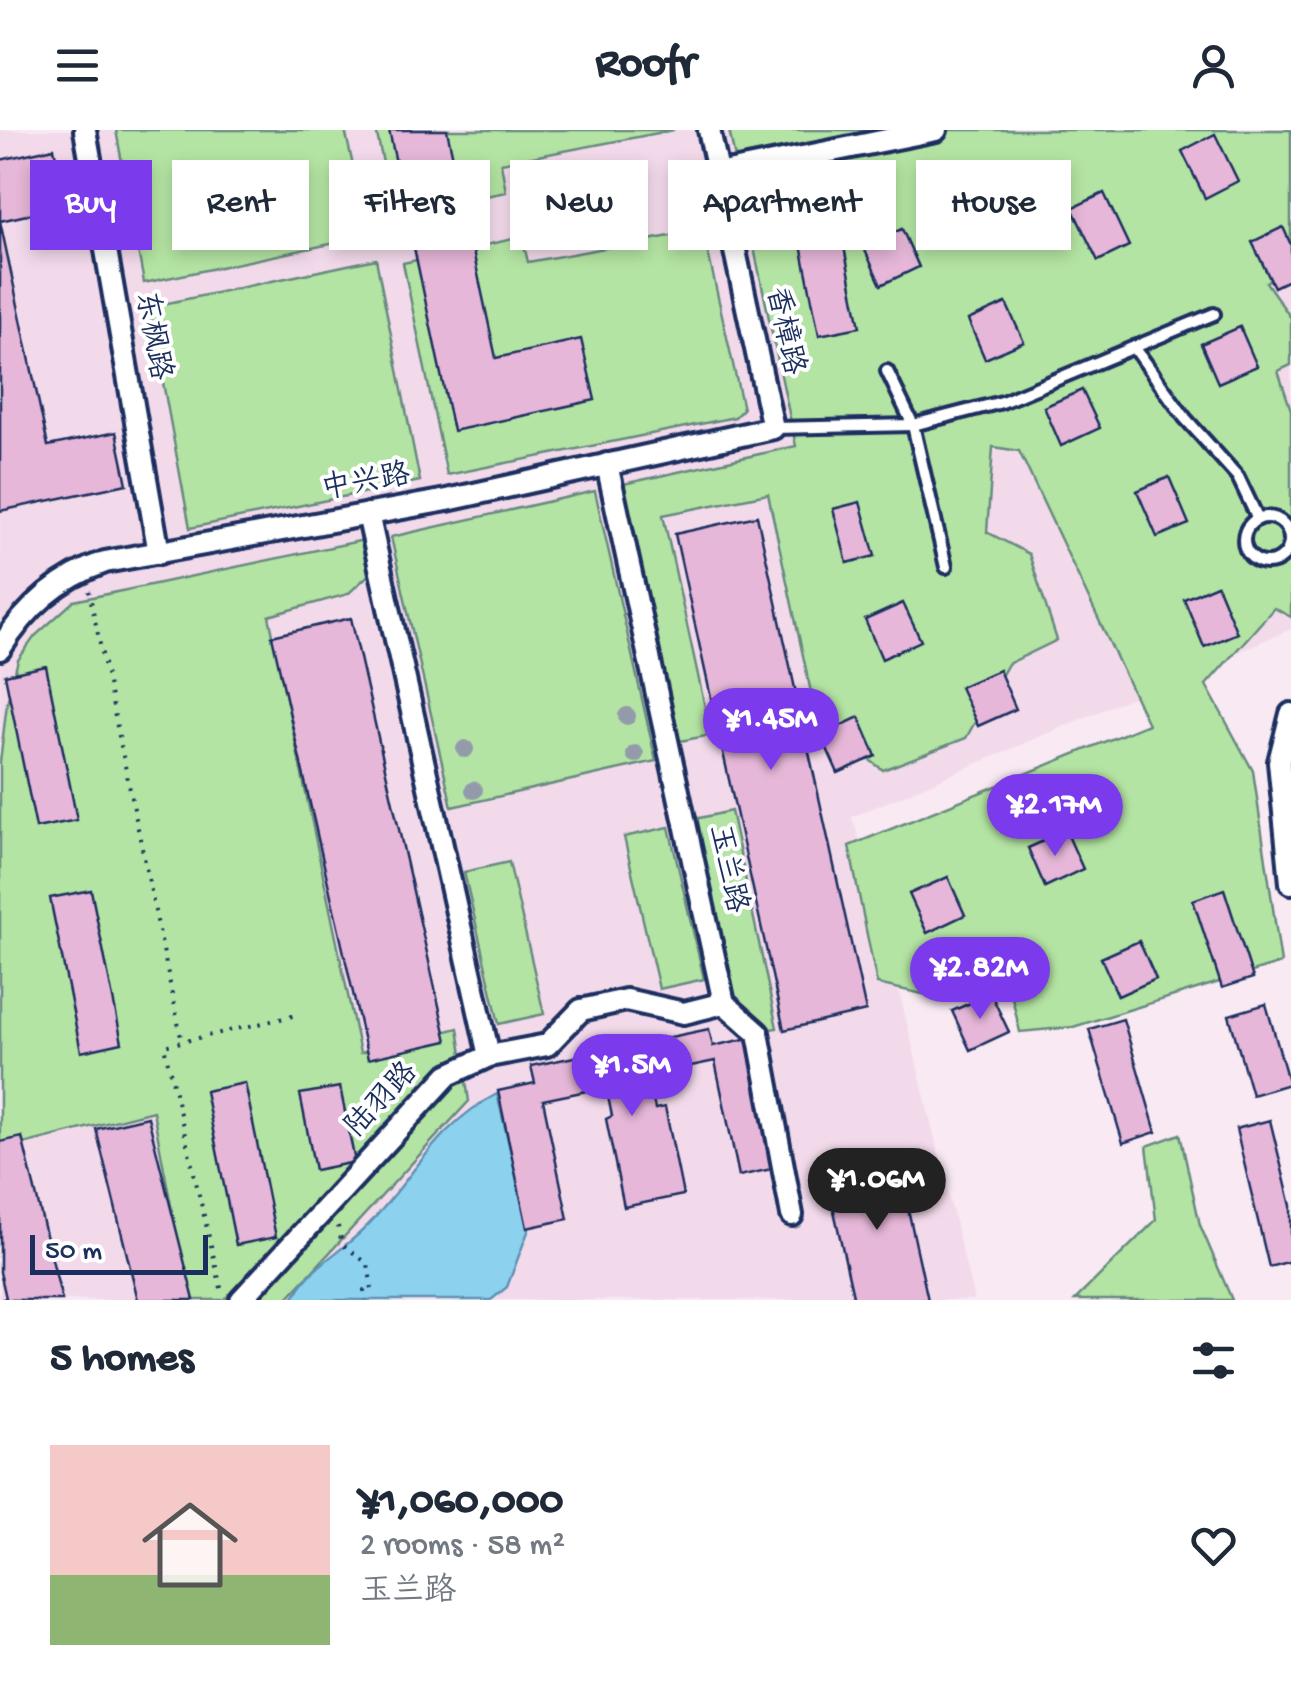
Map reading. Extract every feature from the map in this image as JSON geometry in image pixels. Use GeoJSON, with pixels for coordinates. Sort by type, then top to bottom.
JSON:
{"type":"FeatureCollection","features":[{"type":"Feature","properties":{"kind":"street","name":"东枫路"},"geometry":{"type":"LineString","coordinates":[[85,130],[158,552]]}},
{"type":"Feature","properties":{"kind":"street","name":"香樟路"},"geometry":{"type":"LineString","coordinates":[[708,130],[715,160]]}},
{"type":"Feature","properties":{"kind":"street"},"geometry":{"type":"LineString","coordinates":[[787,160],[936,130]]}},
{"type":"Feature","properties":{"kind":"street","name":"香樟路"},"geometry":{"type":"LineString","coordinates":[[734,250],[773,428]]}},
{"type":"Feature","properties":{"kind":"street","name":"中兴路"},"geometry":{"type":"LineString","coordinates":[[0,649],[34,604],[60,582],[84,569],[368,514],[773,428]]}},
{"type":"Feature","properties":{"kind":"street","name":"玉兰路"},"geometry":{"type":"LineString","coordinates":[[607,464],[724,1003]]}},
{"type":"Feature","properties":{"kind":"street"},"geometry":{"type":"LineString","coordinates":[[368,514],[488,1056]]}},
{"type":"Feature","properties":{"kind":"street"},"geometry":{"type":"LineString","coordinates":[[1291,714],[1279,762],[1291,883]]}},
{"type":"Feature","properties":{"kind":"street","name":"陆羽路"},"geometry":{"type":"LineString","coordinates":[[241,1300],[448,1075],[488,1056],[547,1044],[581,1010],[626,1000],[684,1014],[724,1003]]}},
{"type":"Feature","properties":{"kind":"street"},"geometry":{"type":"LineString","coordinates":[[724,1003],[758,1033],[792,1215]]}},
{"type":"Feature","properties":{"kind":"lane"},"geometry":{"type":"LineString","coordinates":[[773,428],[913,424],[1002,402],[1214,314]]}},
{"type":"Feature","properties":{"kind":"lane"},"geometry":{"type":"LineString","coordinates":[[1134,347],[1185,418],[1238,476],[1258,519]]}},
{"type":"Feature","properties":{"kind":"lane"},"geometry":{"type":"LineString","coordinates":[[888,371],[913,424],[946,567]]}},
{"type":"Feature","properties":{"kind":"lane"},"geometry":{"type":"LineString","coordinates":[[1258,519],[1279,520],[1288,532],[1290,547],[1273,563],[1257,561],[1246,550],[1247,528],[1258,519]]}},
{"type":"Feature","properties":{"kind":"path"},"geometry":{"type":"LineString","coordinates":[[84,569],[182,1042]]}},
{"type":"Feature","properties":{"kind":"path"},"geometry":{"type":"LineString","coordinates":[[224,1300],[164,1046],[297,1015]]}},
{"type":"Feature","properties":{"kind":"path"},"geometry":{"type":"LineString","coordinates":[[338,1225],[342,1244],[368,1264],[372,1289],[364,1290],[366,1300]]}},
{"type":"Feature","properties":{"kind":"shaded area"},"geometry":{"type":"Polygon","coordinates":[[[0,130],[1291,130],[1291,629],[852,817],[872,879],[974,1300],[0,1300],[0,130]]]}},
{"type":"Feature","properties":{"kind":"green space"},"geometry":{"type":"Polygon","coordinates":[[[116,130],[345,130],[352,160],[329,160],[329,244],[309,249],[309,160],[172,160],[172,250],[302,250],[144,283],[138,250],[152,250],[152,160],[121,160],[116,130]]]}},
{"type":"Feature","properties":{"kind":"green space"},"geometry":{"type":"Polygon","coordinates":[[[376,130],[674,130],[501,163],[506,192],[490,195],[490,160],[382,160],[376,130]]]}},
{"type":"Feature","properties":{"kind":"green space"},"geometry":{"type":"Polygon","coordinates":[[[729,130],[1291,130],[1291,265],[1266,282],[1291,318],[1291,365],[1278,371],[1291,410],[1291,617],[1274,608],[1206,685],[1253,771],[1281,963],[1073,1027],[1020,1032],[1008,980],[984,959],[945,999],[877,984],[849,846],[1148,724],[1019,451],[993,447],[987,532],[1029,554],[1057,640],[1008,664],[966,738],[883,770],[817,720],[768,494],[663,515],[711,735],[675,742],[619,485],[796,446],[754,250],[896,250],[896,160],[735,160],[729,130]]]}},
{"type":"Feature","properties":{"kind":"green space"},"geometry":{"type":"Polygon","coordinates":[[[668,236],[668,250],[707,250],[743,409],[735,417],[447,475],[403,263],[462,250],[490,250],[490,244],[510,240],[510,250],[525,250],[528,262],[594,250],[648,250],[648,240],[668,236]]]}},
{"type":"Feature","properties":{"kind":"green space"},"geometry":{"type":"Polygon","coordinates":[[[376,259],[420,481],[190,528],[149,307],[376,259]]]}},
{"type":"Feature","properties":{"kind":"green space"},"geometry":{"type":"Polygon","coordinates":[[[595,491],[656,761],[452,807],[391,537],[595,491]]]}},
{"type":"Feature","properties":{"kind":"green space"},"geometry":{"type":"Polygon","coordinates":[[[369,539],[375,569],[348,594],[269,616],[360,1053],[458,1028],[469,1101],[286,1300],[254,1300],[233,1290],[224,1300],[189,1300],[153,1111],[0,1150],[0,762],[7,703],[18,660],[35,636],[74,601],[369,539]]]}},
{"type":"Feature","properties":{"kind":"green space"},"geometry":{"type":"Polygon","coordinates":[[[731,811],[777,1028],[763,1030],[735,1000],[695,819],[731,811]]]}},
{"type":"Feature","properties":{"kind":"green space"},"geometry":{"type":"Polygon","coordinates":[[[669,827],[704,979],[659,989],[624,837],[669,827]]]}},
{"type":"Feature","properties":{"kind":"green space"},"geometry":{"type":"Polygon","coordinates":[[[509,862],[544,1014],[499,1024],[464,872],[509,862]]]}},
{"type":"Feature","properties":{"kind":"green space"},"geometry":{"type":"Polygon","coordinates":[[[1180,1134],[1200,1225],[1232,1300],[1075,1300],[1156,1220],[1147,1146],[1180,1134]]]}},
{"type":"Feature","properties":{"kind":"water"},"geometry":{"type":"Polygon","coordinates":[[[497,1094],[529,1229],[507,1287],[491,1300],[293,1300],[306,1279],[380,1212],[456,1122],[497,1094]]]}},
{"type":"Feature","properties":{"kind":"building"},"geometry":{"type":"Polygon","coordinates":[[[389,130],[447,130],[453,160],[395,160],[389,130]]]}},
{"type":"Feature","properties":{"kind":"building"},"geometry":{"type":"Polygon","coordinates":[[[1215,134],[1238,181],[1205,198],[1182,151],[1215,134]]]}},
{"type":"Feature","properties":{"kind":"building"},"geometry":{"type":"Polygon","coordinates":[[[54,148],[57,160],[30,160],[30,214],[0,221],[0,160],[54,148]]]}},
{"type":"Feature","properties":{"kind":"building"},"geometry":{"type":"Polygon","coordinates":[[[1104,193],[1129,246],[1098,261],[1072,208],[1104,193]]]}},
{"type":"Feature","properties":{"kind":"building"},"geometry":{"type":"Polygon","coordinates":[[[0,221],[48,446],[116,432],[127,484],[0,511],[0,221]]]}},
{"type":"Feature","properties":{"kind":"building"},"geometry":{"type":"Polygon","coordinates":[[[1283,227],[1291,245],[1291,279],[1274,287],[1252,242],[1283,227]]]}},
{"type":"Feature","properties":{"kind":"building"},"geometry":{"type":"Polygon","coordinates":[[[902,229],[919,267],[881,285],[865,250],[896,250],[896,232],[902,229]]]}},
{"type":"Feature","properties":{"kind":"building"},"geometry":{"type":"Polygon","coordinates":[[[415,250],[473,250],[496,358],[581,339],[595,400],[453,431],[415,250]]]}},
{"type":"Feature","properties":{"kind":"building"},"geometry":{"type":"Polygon","coordinates":[[[802,250],[845,250],[860,327],[819,335],[802,250]]]}},
{"type":"Feature","properties":{"kind":"building"},"geometry":{"type":"Polygon","coordinates":[[[1006,303],[1024,342],[985,359],[968,320],[1006,303]]]}},
{"type":"Feature","properties":{"kind":"building"},"geometry":{"type":"Polygon","coordinates":[[[1240,327],[1257,366],[1218,383],[1201,344],[1240,327]]]}},
{"type":"Feature","properties":{"kind":"building"},"geometry":{"type":"Polygon","coordinates":[[[1082,390],[1100,428],[1061,446],[1044,407],[1082,390]]]}},
{"type":"Feature","properties":{"kind":"building"},"geometry":{"type":"Polygon","coordinates":[[[1169,477],[1189,524],[1157,537],[1137,491],[1169,477]]]}},
{"type":"Feature","properties":{"kind":"building"},"geometry":{"type":"Polygon","coordinates":[[[860,502],[875,556],[847,563],[833,509],[860,502]]]}},
{"type":"Feature","properties":{"kind":"building"},"geometry":{"type":"Polygon","coordinates":[[[757,516],[866,1011],[784,1030],[675,534],[757,516]]]}},
{"type":"Feature","properties":{"kind":"building"},"geometry":{"type":"Polygon","coordinates":[[[1217,585],[1237,633],[1204,647],[1184,599],[1217,585]]]}},
{"type":"Feature","properties":{"kind":"building"},"geometry":{"type":"Polygon","coordinates":[[[903,603],[921,641],[882,659],[865,620],[903,603]]]}},
{"type":"Feature","properties":{"kind":"building"},"geometry":{"type":"Polygon","coordinates":[[[351,618],[447,1041],[368,1059],[272,636],[351,618]]]}},
{"type":"Feature","properties":{"kind":"building"},"geometry":{"type":"Polygon","coordinates":[[[46,666],[77,820],[36,828],[5,675],[46,666]]]}},
{"type":"Feature","properties":{"kind":"building"},"geometry":{"type":"Polygon","coordinates":[[[999,670],[1016,709],[978,726],[960,687],[999,670]]]}},
{"type":"Feature","properties":{"kind":"building"},"geometry":{"type":"Polygon","coordinates":[[[859,717],[876,756],[838,773],[821,735],[859,717]]]}},
{"type":"Feature","properties":{"kind":"building"},"geometry":{"type":"Polygon","coordinates":[[[1066,831],[1083,869],[1045,887],[1028,848],[1066,831]]]}},
{"type":"Feature","properties":{"kind":"building"},"geometry":{"type":"Polygon","coordinates":[[[948,877],[965,915],[927,933],[909,894],[948,877]]]}},
{"type":"Feature","properties":{"kind":"building"},"geometry":{"type":"Polygon","coordinates":[[[1224,889],[1253,978],[1222,988],[1193,900],[1224,889]]]}},
{"type":"Feature","properties":{"kind":"building"},"geometry":{"type":"Polygon","coordinates":[[[91,890],[122,1043],[81,1052],[50,898],[91,890]]]}},
{"type":"Feature","properties":{"kind":"building"},"geometry":{"type":"Polygon","coordinates":[[[1139,941],[1156,979],[1118,996],[1101,958],[1139,941]]]}},
{"type":"Feature","properties":{"kind":"building"},"geometry":{"type":"Polygon","coordinates":[[[991,994],[1009,1032],[970,1050],[952,1011],[991,994]]]}},
{"type":"Feature","properties":{"kind":"building"},"geometry":{"type":"Polygon","coordinates":[[[1266,1004],[1289,1084],[1252,1095],[1229,1015],[1266,1004]]]}},
{"type":"Feature","properties":{"kind":"building"},"geometry":{"type":"Polygon","coordinates":[[[1123,1019],[1156,1132],[1123,1143],[1089,1029],[1123,1019]]]}},
{"type":"Feature","properties":{"kind":"building"},"geometry":{"type":"Polygon","coordinates":[[[709,1029],[713,1046],[749,1038],[776,1168],[739,1176],[715,1061],[648,1075],[655,1109],[665,1107],[683,1195],[624,1207],[606,1119],[612,1116],[606,1087],[543,1100],[568,1219],[527,1228],[498,1091],[535,1083],[531,1066],[709,1029]]]}},
{"type":"Feature","properties":{"kind":"building"},"geometry":{"type":"Polygon","coordinates":[[[245,1083],[276,1237],[236,1245],[205,1091],[245,1083]]]}},
{"type":"Feature","properties":{"kind":"building"},"geometry":{"type":"Polygon","coordinates":[[[340,1087],[355,1162],[315,1170],[300,1094],[340,1087]]]}},
{"type":"Feature","properties":{"kind":"building"},"geometry":{"type":"Polygon","coordinates":[[[148,1117],[194,1300],[138,1300],[96,1129],[148,1117]]]}},
{"type":"Feature","properties":{"kind":"building"},"geometry":{"type":"Polygon","coordinates":[[[1270,1120],[1291,1206],[1291,1261],[1269,1267],[1236,1129],[1270,1120]]]}},
{"type":"Feature","properties":{"kind":"building"},"geometry":{"type":"Polygon","coordinates":[[[22,1137],[62,1300],[0,1300],[6,1298],[0,1272],[0,1142],[22,1137]]]}},
{"type":"Feature","properties":{"kind":"building"},"geometry":{"type":"Polygon","coordinates":[[[897,1159],[928,1300],[854,1300],[826,1175],[897,1159]]]}}]}
